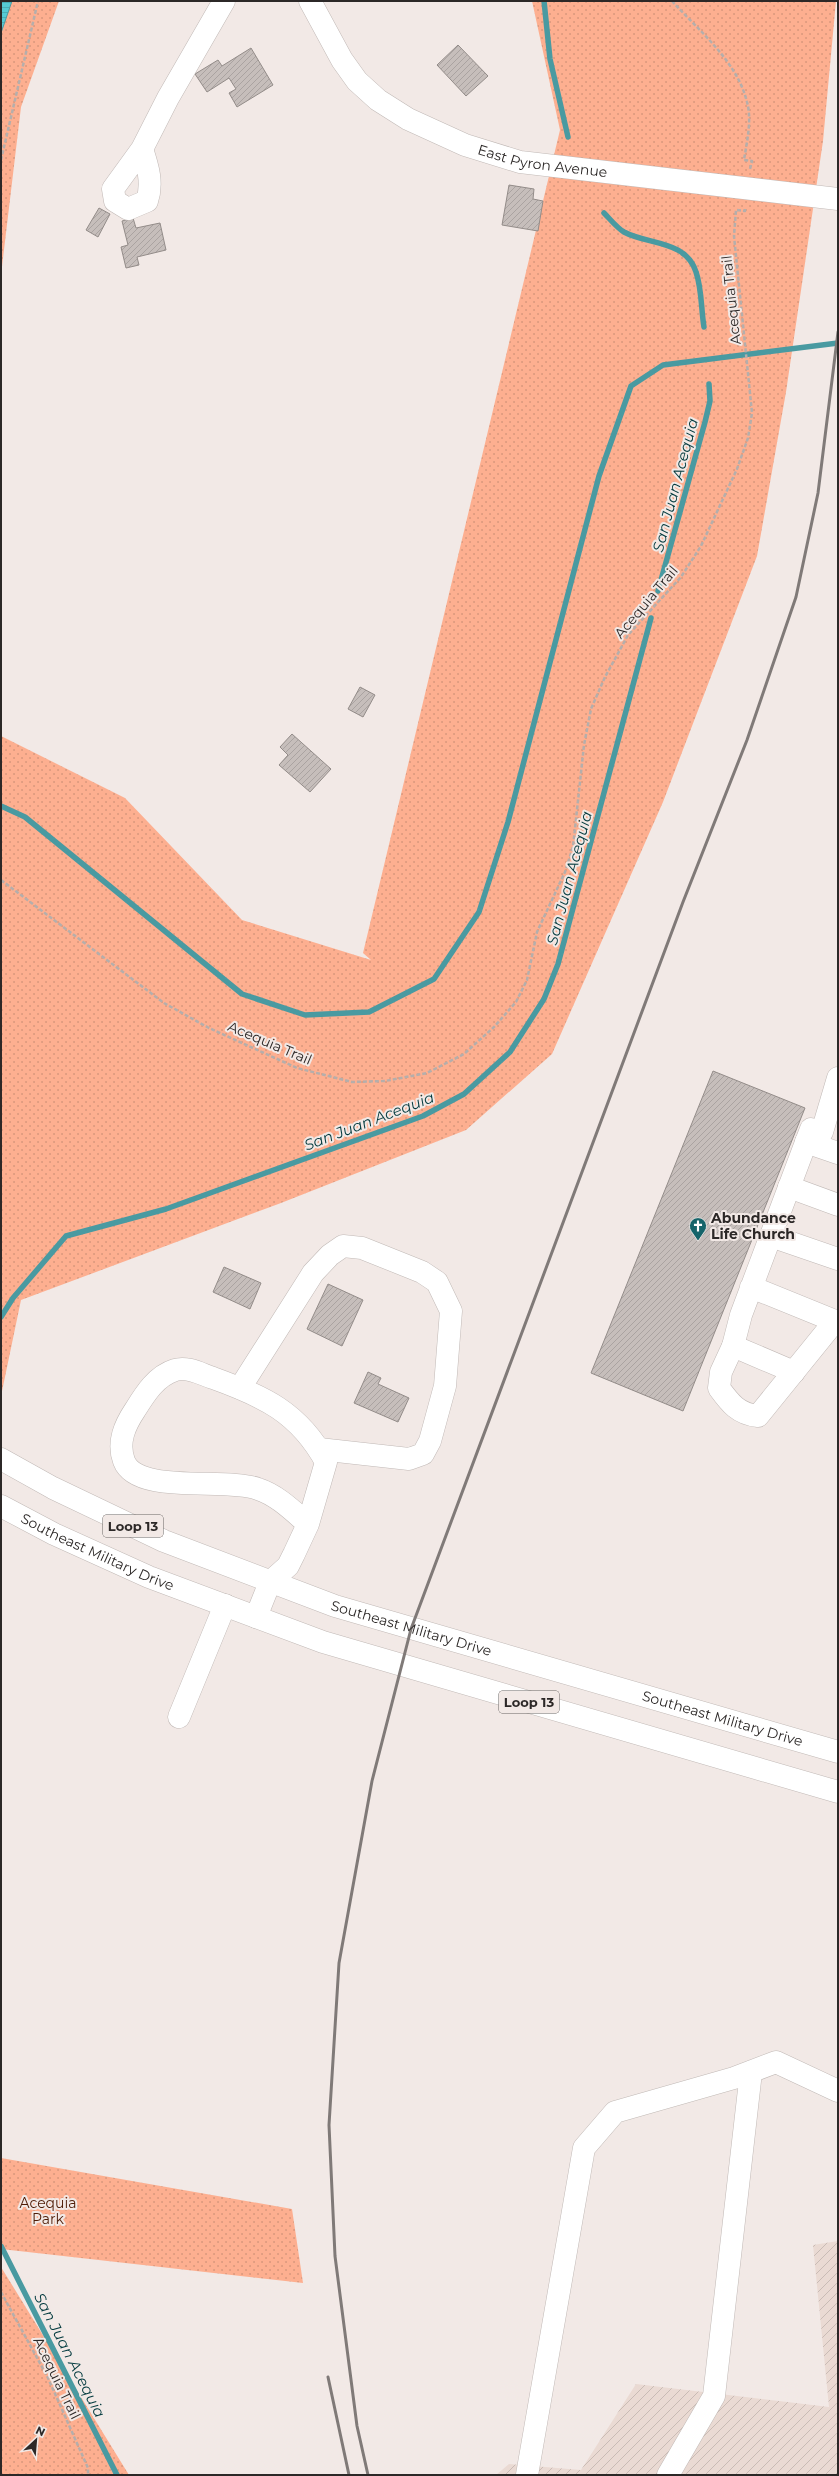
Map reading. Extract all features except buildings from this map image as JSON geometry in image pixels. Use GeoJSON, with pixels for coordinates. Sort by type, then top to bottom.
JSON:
{"type":"FeatureCollection","features":[{"type":"Feature","properties":{"kind":"main road"},"geometry":{"type":"LineString","coordinates":[[142,149],[168,98],[224,1]]}},
{"type":"Feature","properties":{"kind":"main road","name":"East Pyron Avenue"},"geometry":{"type":"LineString","coordinates":[[310,1],[342,60],[357,81],[378,100],[408,119],[465,145],[520,162],[838,199]]}},
{"type":"Feature","properties":{"kind":"main road"},"geometry":{"type":"LineString","coordinates":[[751,1287],[837,1320],[758,1416],[740,1412],[719,1388],[721,1372],[732,1346],[751,1287],[811,1129],[822,1132],[838,1078]]}},
{"type":"Feature","properties":{"kind":"main road"},"geometry":{"type":"LineString","coordinates":[[806,1142],[838,1153]]}},
{"type":"Feature","properties":{"kind":"main road"},"geometry":{"type":"LineString","coordinates":[[789,1187],[838,1205]]}},
{"type":"Feature","properties":{"kind":"main road"},"geometry":{"type":"LineString","coordinates":[[770,1236],[838,1259]]}},
{"type":"Feature","properties":{"kind":"main road"},"geometry":{"type":"LineString","coordinates":[[240,1388],[313,1273],[330,1255],[343,1246],[362,1248],[422,1272],[437,1282],[452,1311],[446,1386],[430,1441],[423,1454],[409,1459],[319,1449]]}},
{"type":"Feature","properties":{"kind":"main road"},"geometry":{"type":"LineString","coordinates":[[732,1346],[794,1372]]}},
{"type":"Feature","properties":{"kind":"main road"},"geometry":{"type":"LineString","coordinates":[[256,1617],[270,1582],[288,1566],[308,1524],[326,1462],[319,1449],[292,1417],[265,1399],[240,1388],[186,1369],[173,1370],[164,1375],[149,1388],[128,1420],[122,1442],[124,1462],[136,1475],[148,1480],[175,1483],[236,1483],[259,1489],[277,1499],[308,1524]]}},
{"type":"Feature","properties":{"kind":"main road","name":"Southeast Military Drive"},"geometry":{"type":"LineString","coordinates":[[1,1459],[53,1488],[164,1542],[335,1606],[838,1752]]}},
{"type":"Feature","properties":{"kind":"main road","name":"Southeast Military Drive"},"geometry":{"type":"LineString","coordinates":[[1,1506],[54,1534],[143,1574],[323,1642],[833,1792]]}},
{"type":"Feature","properties":{"kind":"main road"},"geometry":{"type":"LineString","coordinates":[[180,1717],[225,1605]]}},
{"type":"Feature","properties":{"kind":"main road"},"geometry":{"type":"LineString","coordinates":[[527,2475],[584,2148],[615,2112],[751,2072],[776,2062],[838,2091]]}},
{"type":"Feature","properties":{"kind":"main road"},"geometry":{"type":"LineString","coordinates":[[668,2475],[714,2396],[751,2072]]}},
{"type":"Feature","properties":{"kind":"path"},"geometry":{"type":"LineString","coordinates":[[1,160],[38,1]]}},
{"type":"Feature","properties":{"kind":"path"},"geometry":{"type":"LineString","coordinates":[[672,1],[729,63],[739,79],[748,102],[749,124],[744,160],[752,161],[750,173]]}},
{"type":"Feature","properties":{"kind":"path","name":"Acequia Trail"},"geometry":{"type":"LineString","coordinates":[[1,880],[164,1003],[209,1028],[297,1068],[352,1082],[385,1081],[427,1073],[464,1054],[494,1027],[516,1002],[527,980],[537,932],[565,872],[573,846],[584,745],[591,709],[605,677],[628,635],[681,577],[701,546],[737,469],[748,438],[752,414],[734,236],[736,210],[745,211],[746,204]]}},
{"type":"Feature","properties":{"kind":"path","name":"Acequia Trail"},"geometry":{"type":"LineString","coordinates":[[1,2292],[48,2378],[88,2468],[88,2475]]}},
{"type":"Feature","properties":{"kind":"shaded area"},"geometry":{"type":"Polygon","coordinates":[[[838,2241],[838,2475],[496,2475],[509,2464],[581,2470],[636,2384],[829,2407],[813,2245],[838,2241]]]}},
{"type":"Feature","properties":{"kind":"green space"},"geometry":{"type":"Polygon","coordinates":[[[1,1],[59,1],[21,107],[1,275],[1,1]]]}},
{"type":"Feature","properties":{"kind":"green space"},"geometry":{"type":"Polygon","coordinates":[[[532,1],[836,1],[823,141],[786,392],[757,556],[663,802],[552,1054],[466,1130],[281,1203],[21,1300],[1,1396],[1,736],[125,798],[242,920],[371,960],[363,953],[560,130],[532,1]]]}},
{"type":"Feature","properties":{"kind":"green space","name":"Acequia Park"},"geometry":{"type":"Polygon","coordinates":[[[1,2158],[292,2209],[303,2283],[1,2249],[1,2158]]]}},
{"type":"Feature","properties":{"kind":"green space"},"geometry":{"type":"Polygon","coordinates":[[[1,2267],[129,2475],[1,2475],[1,2267]]]}},
{"type":"Feature","properties":{"kind":"water"},"geometry":{"type":"Polygon","coordinates":[[[1,1],[12,1],[1,33],[1,1]]]}},
{"type":"Feature","properties":{"kind":"waterway","name":"San Juan Acequia"},"geometry":{"type":"LineString","coordinates":[[544,1],[550,59],[568,137]]}},
{"type":"Feature","properties":{"kind":"waterway","name":"San Juan Acequia"},"geometry":{"type":"LineString","coordinates":[[604,213],[624,232],[665,245],[684,254],[691,262],[696,272],[704,327]]}},
{"type":"Feature","properties":{"kind":"waterway"},"geometry":{"type":"LineString","coordinates":[[1,806],[25,817],[242,994],[305,1015],[369,1012],[434,979],[479,912],[508,822],[599,476],[631,386],[663,365],[838,343]]}},
{"type":"Feature","properties":{"kind":"waterway","name":"San Juan Acequia"},"geometry":{"type":"LineString","coordinates":[[658,591],[705,422],[710,401],[709,384]]}},
{"type":"Feature","properties":{"kind":"waterway","name":"San Juan Acequia"},"geometry":{"type":"LineString","coordinates":[[1,1317],[13,1298],[66,1236],[166,1209],[423,1116],[464,1094],[510,1052],[544,999],[558,964],[651,618]]}},
{"type":"Feature","properties":{"kind":"waterway","name":"San Juan Acequia"},"geometry":{"type":"LineString","coordinates":[[1,2246],[117,2475]]}},
{"type":"Feature","properties":{"kind":"railway"},"geometry":{"type":"LineString","coordinates":[[368,2475],[357,2426],[335,2256],[329,2125],[339,1963],[372,1781],[411,1629],[683,902],[747,740],[796,597],[818,493],[838,332]]}},
{"type":"Feature","properties":{"kind":"railway"},"geometry":{"type":"LineString","coordinates":[[328,2377],[349,2475]]}},
{"type":"Feature","properties":{"kind":"place","name":"Abundance Life Church"},"geometry":{"type":"Point","coordinates":[698,1241]}}]}
